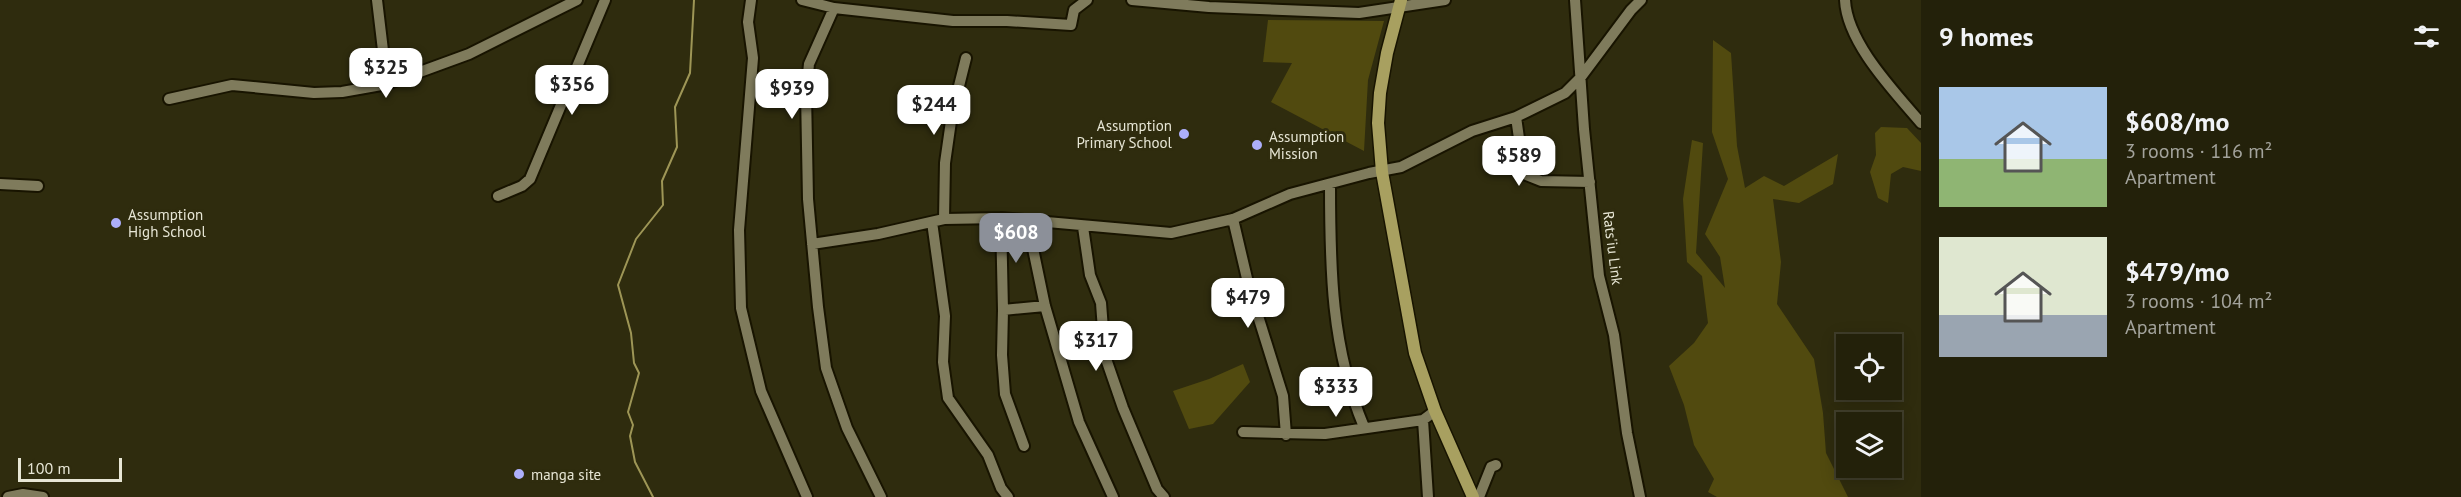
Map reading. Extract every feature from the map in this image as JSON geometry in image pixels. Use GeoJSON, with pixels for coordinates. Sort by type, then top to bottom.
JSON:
{"type":"FeatureCollection","features":[{"type":"Feature","properties":{"kind":"main road"},"geometry":{"type":"LineString","coordinates":[[1400,4],[1386,53],[1379,108],[1382,172],[1415,353],[1435,411],[1473,497]]}},
{"type":"Feature","properties":{"kind":"street"},"geometry":{"type":"LineString","coordinates":[[377,0],[387,84]]}},
{"type":"Feature","properties":{"kind":"street"},"geometry":{"type":"LineString","coordinates":[[169,99],[232,85],[314,93],[342,92],[387,84],[469,54],[577,0]]}},
{"type":"Feature","properties":{"kind":"street"},"geometry":{"type":"LineString","coordinates":[[498,196],[522,186],[530,179],[605,0]]}},
{"type":"Feature","properties":{"kind":"street"},"geometry":{"type":"LineString","coordinates":[[751,0],[748,22],[753,58],[739,230],[741,308],[761,391],[807,497]]}},
{"type":"Feature","properties":{"kind":"street"},"geometry":{"type":"LineString","coordinates":[[802,0],[834,8],[953,21],[1007,21],[1071,25],[1074,10],[1087,0]]}},
{"type":"Feature","properties":{"kind":"street"},"geometry":{"type":"LineString","coordinates":[[1135,0],[1359,13],[1400,4],[1445,0]]}},
{"type":"Feature","properties":{"kind":"street","name":"Rats'iu Link"},"geometry":{"type":"LineString","coordinates":[[1575,0],[1599,276],[1614,335],[1627,433],[1640,497]]}},
{"type":"Feature","properties":{"kind":"street"},"geometry":{"type":"LineString","coordinates":[[813,244],[878,234],[944,219],[1001,218],[1171,233],[1233,219],[1290,194],[1401,167],[1472,131],[1515,117],[1565,93],[1581,77],[1641,0]]}},
{"type":"Feature","properties":{"kind":"street"},"geometry":{"type":"LineString","coordinates":[[1845,0],[1845,8],[1856,38],[1884,80],[1921,123]]}},
{"type":"Feature","properties":{"kind":"street"},"geometry":{"type":"LineString","coordinates":[[834,8],[809,64],[806,93],[808,199],[826,368],[847,428],[881,497]]}},
{"type":"Feature","properties":{"kind":"street"},"geometry":{"type":"LineString","coordinates":[[944,219],[946,153],[951,114],[966,58]]}},
{"type":"Feature","properties":{"kind":"street"},"geometry":{"type":"LineString","coordinates":[[1515,117],[1524,174],[1541,181],[1590,182]]}},
{"type":"Feature","properties":{"kind":"street"},"geometry":{"type":"LineString","coordinates":[[0,184],[38,186]]}},
{"type":"Feature","properties":{"kind":"street"},"geometry":{"type":"LineString","coordinates":[[1330,184],[1330,278],[1338,339],[1364,427]]}},
{"type":"Feature","properties":{"kind":"street"},"geometry":{"type":"LineString","coordinates":[[1001,218],[1002,355],[1005,394],[1024,446]]}},
{"type":"Feature","properties":{"kind":"street"},"geometry":{"type":"LineString","coordinates":[[1233,219],[1249,287],[1283,396],[1286,435]]}},
{"type":"Feature","properties":{"kind":"street"},"geometry":{"type":"LineString","coordinates":[[1027,220],[1045,306],[1079,422],[1113,497]]}},
{"type":"Feature","properties":{"kind":"street"},"geometry":{"type":"LineString","coordinates":[[932,222],[945,316],[943,362],[948,399],[988,455],[1001,488],[1008,497]]}},
{"type":"Feature","properties":{"kind":"street"},"geometry":{"type":"LineString","coordinates":[[1083,227],[1090,275],[1101,303],[1105,356],[1123,408],[1157,489],[1164,497]]}},
{"type":"Feature","properties":{"kind":"street"},"geometry":{"type":"LineString","coordinates":[[1003,310],[1045,306]]}},
{"type":"Feature","properties":{"kind":"street"},"geometry":{"type":"LineString","coordinates":[[1243,432],[1286,435],[1325,434],[1423,420],[1435,411]]}},
{"type":"Feature","properties":{"kind":"street"},"geometry":{"type":"LineString","coordinates":[[1423,420],[1428,497]]}},
{"type":"Feature","properties":{"kind":"street"},"geometry":{"type":"LineString","coordinates":[[1479,497],[1491,467],[1496,465]]}},
{"type":"Feature","properties":{"kind":"street"},"geometry":{"type":"LineString","coordinates":[[8,497],[23,494],[43,497]]}},
{"type":"Feature","properties":{"kind":"shaded area"},"geometry":{"type":"Polygon","coordinates":[[[1268,20],[1384,21],[1368,80],[1364,151],[1271,102],[1292,63],[1263,62],[1268,20]]]}},
{"type":"Feature","properties":{"kind":"shaded area"},"geometry":{"type":"Polygon","coordinates":[[[1713,40],[1731,53],[1737,146],[1745,188],[1764,176],[1784,186],[1838,154],[1833,184],[1799,203],[1773,199],[1781,262],[1777,304],[1814,359],[1823,413],[1826,453],[1836,473],[1836,478],[1838,478],[1848,497],[1717,497],[1708,492],[1714,479],[1694,445],[1684,405],[1669,366],[1694,343],[1708,323],[1702,276],[1687,262],[1683,199],[1692,140],[1703,143],[1696,253],[1725,288],[1720,257],[1705,234],[1728,179],[1712,132],[1713,40]]]}},
{"type":"Feature","properties":{"kind":"shaded area"},"geometry":{"type":"Polygon","coordinates":[[[1881,127],[1907,128],[1921,143],[1921,171],[1903,167],[1891,174],[1888,203],[1878,198],[1870,172],[1876,155],[1875,133],[1881,127]]]}},
{"type":"Feature","properties":{"kind":"shaded area"},"geometry":{"type":"Polygon","coordinates":[[[1243,364],[1250,382],[1213,424],[1189,429],[1173,391],[1243,364]]]}},
{"type":"Feature","properties":{"kind":"waterway"},"geometry":{"type":"LineString","coordinates":[[653,497],[635,462],[630,436],[633,425],[628,412],[639,373],[634,363],[631,333],[618,285],[636,239],[663,205],[662,181],[677,147],[675,107],[690,73],[694,0]]}},
{"type":"Feature","properties":{"kind":"place","name":"Assumption Primary School"},"geometry":{"type":"Point","coordinates":[1184,134]}},
{"type":"Feature","properties":{"kind":"place","name":"Assumption Mission"},"geometry":{"type":"Point","coordinates":[1257,145]}},
{"type":"Feature","properties":{"kind":"place","name":"Assumption High School"},"geometry":{"type":"Point","coordinates":[116,223]}},
{"type":"Feature","properties":{"kind":"place","name":"manga site"},"geometry":{"type":"Point","coordinates":[519,474]}}]}
